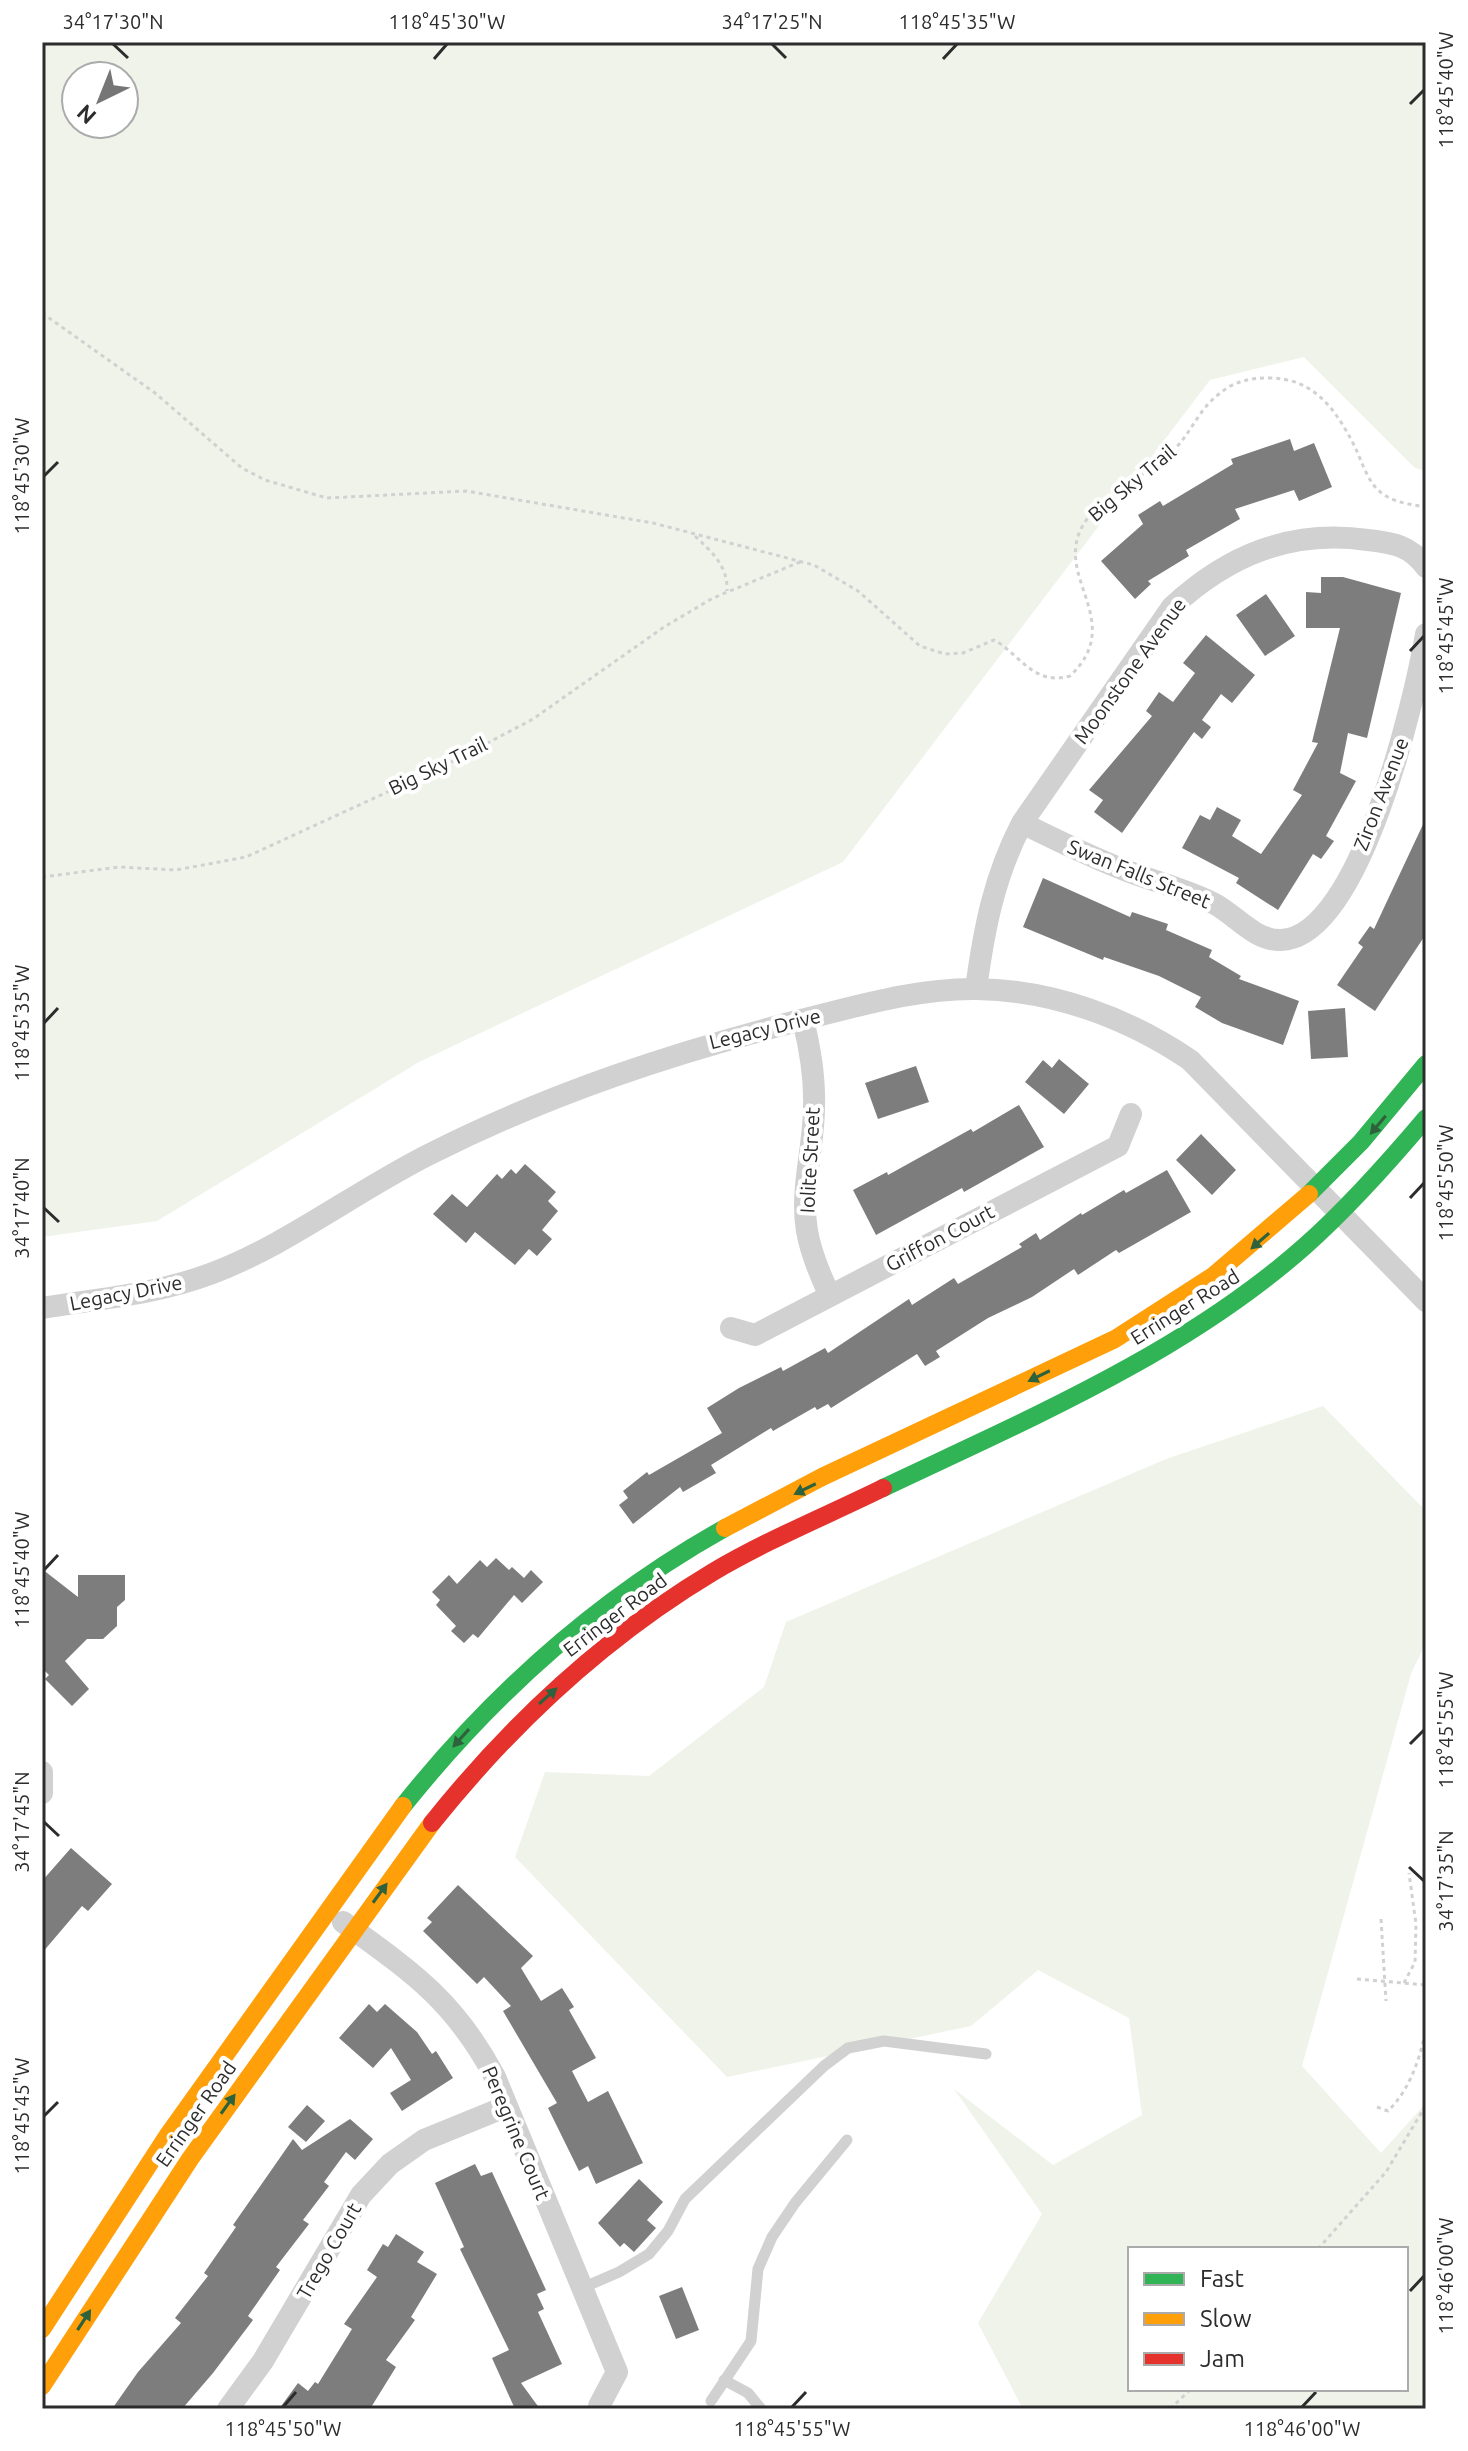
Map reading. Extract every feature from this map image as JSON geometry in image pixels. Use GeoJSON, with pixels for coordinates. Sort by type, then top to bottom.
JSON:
{"type":"FeatureCollection","features":[{"type":"Feature","properties":{"kind":"main road","name":"Erringer Road"},"geometry":{"type":"LineString","coordinates":[[42,2329],[92,2247],[368,1853],[432,1769],[492,1703],[563,1634],[634,1583],[709,1537],[1124,1335],[1191,1293],[1254,1246],[1318,1189],[1375,1130],[1426,1064]]}},
{"type":"Feature","properties":{"kind":"main road","name":"Erringer Road"},"geometry":{"type":"LineString","coordinates":[[42,2386],[202,2141],[460,1787],[522,1719],[629,1628],[698,1581],[1170,1346],[1258,1287],[1341,1213],[1426,1118]]}},
{"type":"Feature","properties":{"kind":"street","name":"Moonstone Avenue"},"geometry":{"type":"LineString","coordinates":[[976,989],[991,897],[1003,858],[1022,823],[1172,607],[1201,580],[1259,550],[1310,537],[1349,537],[1400,544],[1417,555],[1426,567]]}},
{"type":"Feature","properties":{"kind":"street","name":"Ziron Avenue"},"geometry":{"type":"LineString","coordinates":[[1299,937],[1329,907],[1369,835],[1402,743],[1426,634]]}},
{"type":"Feature","properties":{"kind":"street","name":"Swan Falls Street"},"geometry":{"type":"LineString","coordinates":[[1022,823],[1074,849],[1215,904],[1260,936],[1279,941],[1299,937]]}},
{"type":"Feature","properties":{"kind":"street","name":"Legacy Drive"},"geometry":{"type":"LineString","coordinates":[[42,1308],[166,1288],[213,1273],[429,1154],[519,1111],[625,1070],[707,1044],[803,1020],[918,995],[976,989],[1073,1005],[1156,1037],[1209,1078],[1426,1301]]}},
{"type":"Feature","properties":{"kind":"street","name":"Iolite Street"},"geometry":{"type":"LineString","coordinates":[[803,1020],[811,1054],[814,1107],[805,1195],[807,1230],[815,1264],[830,1296]]}},
{"type":"Feature","properties":{"kind":"street","name":"Griffon Court"},"geometry":{"type":"LineString","coordinates":[[731,1328],[755,1335],[1118,1146],[1131,1114]]}},
{"type":"Feature","properties":{"kind":"street"},"geometry":{"type":"LineString","coordinates":[[42,1772],[42,1793]]}},
{"type":"Feature","properties":{"kind":"street","name":"Peregrine Court"},"geometry":{"type":"LineString","coordinates":[[329,1912],[421,1978],[450,2007],[475,2040],[495,2077],[617,2372],[599,2406]]}},
{"type":"Feature","properties":{"kind":"street","name":"Trego Court"},"geometry":{"type":"LineString","coordinates":[[228,2409],[271,2348],[361,2195],[390,2164],[424,2140],[505,2107]]}},
{"type":"Feature","properties":{"kind":"lane"},"geometry":{"type":"LineString","coordinates":[[581,2288],[619,2272],[649,2254],[668,2231],[685,2199],[824,2066],[848,2048],[884,2041],[986,2054]]}},
{"type":"Feature","properties":{"kind":"lane"},"geometry":{"type":"LineString","coordinates":[[711,2401],[751,2341],[758,2269],[772,2237],[795,2203],[847,2140]]}},
{"type":"Feature","properties":{"kind":"lane"},"geometry":{"type":"LineString","coordinates":[[724,2380],[748,2393],[761,2409]]}},
{"type":"Feature","properties":{"kind":"path","name":"Big Sky Trail"},"geometry":{"type":"LineString","coordinates":[[42,313],[155,393],[242,468],[265,480],[327,498],[466,491],[580,508],[800,562],[832,574],[858,591],[920,646],[945,654],[963,653],[994,640],[1006,647],[1030,672],[1060,678],[1070,676],[1085,657],[1093,627],[1074,551],[1082,526],[1092,511],[1174,450],[1216,395],[1234,382],[1256,378],[1303,383],[1320,394],[1354,445],[1375,487],[1398,502],[1426,507]]}},
{"type":"Feature","properties":{"kind":"path"},"geometry":{"type":"LineString","coordinates":[[695,536],[722,565],[727,578],[727,591]]}},
{"type":"Feature","properties":{"kind":"path","name":"Big Sky Trail"},"geometry":{"type":"LineString","coordinates":[[42,877],[80,869],[119,867],[176,870],[246,857],[444,766],[533,719],[664,627],[727,591],[800,562]]}},
{"type":"Feature","properties":{"kind":"path"},"geometry":{"type":"LineString","coordinates":[[1404,1983],[1415,1962],[1416,1924],[1409,1873]]}},
{"type":"Feature","properties":{"kind":"path"},"geometry":{"type":"LineString","coordinates":[[1381,1919],[1386,2001]]}},
{"type":"Feature","properties":{"kind":"path"},"geometry":{"type":"LineString","coordinates":[[1357,1979],[1426,1985]]}},
{"type":"Feature","properties":{"kind":"path"},"geometry":{"type":"LineString","coordinates":[[1377,2107],[1388,2111],[1405,2094],[1408,2076],[1419,2064],[1426,2030]]}},
{"type":"Feature","properties":{"kind":"path"},"geometry":{"type":"LineString","coordinates":[[1320,2247],[1386,2172],[1426,2105]]}},
{"type":"Feature","properties":{"kind":"path"},"geometry":{"type":"LineString","coordinates":[[1170,2409],[1189,2391]]}},
{"type":"Feature","properties":{"kind":"shaded area"},"geometry":{"type":"Polygon","coordinates":[[[42,42],[1426,42],[1426,471],[1415,468],[1304,357],[1210,380],[843,862],[419,1062],[157,1221],[42,1237],[42,42]]]}},
{"type":"Feature","properties":{"kind":"shaded area"},"geometry":{"type":"Polygon","coordinates":[[[1323,1406],[1426,1511],[1426,1642],[1411,1674],[1302,2066],[1381,2153],[1426,2103],[1426,2409],[1023,2409],[978,2323],[1042,2214],[954,2089],[1053,2165],[1142,2115],[1129,2018],[1038,1970],[971,2026],[727,2077],[515,1857],[545,1772],[649,1776],[764,1687],[786,1622],[1166,1459],[1323,1406]]]}},
{"type":"Feature","properties":{"kind":"building"},"geometry":{"type":"Polygon","coordinates":[[[1290,439],[1294,451],[1314,443],[1332,487],[1299,501],[1294,490],[1235,509],[1240,519],[1186,550],[1189,556],[1148,581],[1151,584],[1135,599],[1101,561],[1143,524],[1138,515],[1160,501],[1163,506],[1233,464],[1231,459],[1290,439]]]}},
{"type":"Feature","properties":{"kind":"building"},"geometry":{"type":"Polygon","coordinates":[[[1321,577],[1343,577],[1401,593],[1367,738],[1348,733],[1340,773],[1356,781],[1326,836],[1334,841],[1321,859],[1313,854],[1278,910],[1236,883],[1239,878],[1182,848],[1200,815],[1210,820],[1217,807],[1241,820],[1232,836],[1261,854],[1302,795],[1293,790],[1318,743],[1312,742],[1340,628],[1306,628],[1306,592],[1321,593],[1321,577]]]}},
{"type":"Feature","properties":{"kind":"building"},"geometry":{"type":"Polygon","coordinates":[[[1266,594],[1295,636],[1265,656],[1236,615],[1266,594]]]}},
{"type":"Feature","properties":{"kind":"building"},"geometry":{"type":"Polygon","coordinates":[[[1206,635],[1255,675],[1232,703],[1221,694],[1202,720],[1211,727],[1202,739],[1194,732],[1122,833],[1094,812],[1103,800],[1089,790],[1152,716],[1146,711],[1159,692],[1173,702],[1195,673],[1183,663],[1206,635]]]}},
{"type":"Feature","properties":{"kind":"building"},"geometry":{"type":"Polygon","coordinates":[[[1426,818],[1426,934],[1375,1011],[1337,985],[1363,947],[1358,943],[1370,926],[1374,929],[1426,818]]]}},
{"type":"Feature","properties":{"kind":"building"},"geometry":{"type":"Polygon","coordinates":[[[1043,878],[1130,917],[1132,912],[1168,924],[1166,930],[1212,950],[1209,957],[1241,976],[1239,979],[1299,1001],[1283,1045],[1222,1023],[1195,1007],[1201,997],[1159,976],[1104,957],[1103,960],[1023,927],[1043,878]]]}},
{"type":"Feature","properties":{"kind":"building"},"geometry":{"type":"Polygon","coordinates":[[[1345,1008],[1348,1057],[1311,1059],[1308,1011],[1345,1008]]]}},
{"type":"Feature","properties":{"kind":"building"},"geometry":{"type":"Polygon","coordinates":[[[1059,1059],[1089,1084],[1064,1114],[1025,1082],[1043,1060],[1052,1068],[1059,1059]]]}},
{"type":"Feature","properties":{"kind":"building"},"geometry":{"type":"Polygon","coordinates":[[[916,1066],[929,1102],[878,1119],[865,1083],[916,1066]]]}},
{"type":"Feature","properties":{"kind":"building"},"geometry":{"type":"Polygon","coordinates":[[[1019,1105],[1044,1147],[964,1192],[962,1188],[876,1235],[853,1190],[887,1172],[888,1175],[971,1129],[973,1132],[1019,1105]]]}},
{"type":"Feature","properties":{"kind":"building"},"geometry":{"type":"Polygon","coordinates":[[[1201,1134],[1236,1170],[1212,1195],[1176,1160],[1201,1134]]]}},
{"type":"Feature","properties":{"kind":"building"},"geometry":{"type":"Polygon","coordinates":[[[525,1164],[556,1192],[548,1201],[558,1211],[542,1230],[552,1239],[537,1256],[529,1249],[515,1265],[475,1232],[466,1243],[433,1214],[452,1194],[467,1207],[497,1174],[502,1179],[511,1169],[516,1174],[525,1164]]]}},
{"type":"Feature","properties":{"kind":"building"},"geometry":{"type":"Polygon","coordinates":[[[1167,1170],[1191,1212],[1119,1253],[1116,1250],[1078,1275],[1074,1269],[1032,1297],[988,1318],[936,1351],[940,1357],[925,1366],[917,1354],[831,1408],[828,1404],[817,1410],[815,1407],[773,1431],[771,1428],[711,1465],[716,1473],[683,1492],[680,1487],[633,1524],[619,1505],[628,1498],[623,1491],[647,1472],[649,1475],[722,1433],[707,1408],[739,1388],[781,1367],[783,1371],[825,1348],[828,1353],[909,1299],[912,1305],[954,1278],[958,1284],[1022,1247],[1019,1244],[1036,1233],[1040,1240],[1081,1213],[1167,1170]]]}},
{"type":"Feature","properties":{"kind":"building"},"geometry":{"type":"Polygon","coordinates":[[[496,1558],[524,1578],[531,1570],[543,1582],[522,1603],[514,1595],[478,1638],[473,1634],[464,1643],[451,1631],[456,1626],[436,1605],[440,1600],[432,1592],[449,1575],[457,1584],[480,1560],[487,1567],[496,1558]]]}},
{"type":"Feature","properties":{"kind":"building"},"geometry":{"type":"Polygon","coordinates":[[[42,1569],[78,1597],[78,1575],[125,1575],[125,1600],[117,1607],[117,1626],[103,1639],[87,1639],[65,1661],[89,1689],[72,1706],[45,1679],[49,1675],[42,1668],[42,1569]]]}},
{"type":"Feature","properties":{"kind":"building"},"geometry":{"type":"Polygon","coordinates":[[[71,1848],[112,1884],[88,1911],[82,1906],[42,1953],[42,1881],[71,1848]]]}},
{"type":"Feature","properties":{"kind":"building"},"geometry":{"type":"Polygon","coordinates":[[[458,1885],[533,1956],[521,1968],[541,2001],[562,1988],[574,2007],[569,2010],[596,2058],[572,2071],[588,2102],[608,2091],[643,2163],[596,2184],[588,2166],[579,2171],[548,2108],[557,2103],[503,2011],[511,2006],[484,1977],[477,1984],[423,1931],[432,1922],[427,1918],[458,1885]]]}},
{"type":"Feature","properties":{"kind":"building"},"geometry":{"type":"Polygon","coordinates":[[[369,2004],[377,2012],[385,2004],[417,2032],[432,2054],[436,2051],[453,2078],[402,2111],[390,2093],[411,2080],[391,2048],[373,2068],[339,2038],[369,2004]]]}},
{"type":"Feature","properties":{"kind":"building"},"geometry":{"type":"Polygon","coordinates":[[[307,2105],[325,2121],[306,2142],[288,2127],[307,2105]]]}},
{"type":"Feature","properties":{"kind":"building"},"geometry":{"type":"Polygon","coordinates":[[[350,2119],[373,2139],[355,2160],[346,2152],[324,2182],[329,2186],[303,2220],[309,2224],[276,2267],[280,2270],[248,2316],[253,2320],[213,2373],[182,2409],[112,2409],[138,2372],[181,2323],[175,2318],[208,2276],[204,2273],[236,2227],[233,2225],[293,2139],[302,2150],[350,2119]]]}},
{"type":"Feature","properties":{"kind":"building"},"geometry":{"type":"Polygon","coordinates":[[[475,2164],[481,2176],[492,2172],[546,2290],[537,2294],[544,2309],[538,2312],[562,2364],[521,2383],[540,2409],[515,2409],[492,2358],[509,2350],[460,2249],[464,2247],[435,2183],[475,2164]]]}},
{"type":"Feature","properties":{"kind":"building"},"geometry":{"type":"Polygon","coordinates":[[[639,2179],[663,2202],[647,2220],[656,2228],[634,2252],[624,2243],[620,2247],[598,2223],[639,2179]]]}},
{"type":"Feature","properties":{"kind":"building"},"geometry":{"type":"Polygon","coordinates":[[[396,2234],[424,2252],[417,2262],[437,2274],[411,2317],[415,2320],[386,2360],[396,2367],[370,2409],[279,2409],[298,2383],[308,2391],[315,2382],[318,2384],[352,2329],[344,2324],[377,2277],[367,2270],[383,2244],[388,2247],[396,2234]]]}},
{"type":"Feature","properties":{"kind":"building"},"geometry":{"type":"Polygon","coordinates":[[[682,2287],[699,2330],[676,2339],[659,2296],[682,2287]]]}},
{"type":"Feature","properties":{"kind":"traffic: fast"},"geometry":{"type":"LineString","coordinates":[[1309,1194],[1361,1142],[1426,1064]]}},
{"type":"Feature","properties":{"kind":"traffic: fast"},"geometry":{"type":"LineString","coordinates":[[883,1488],[1103,1382],[1208,1320],[1258,1285],[1305,1246],[1368,1184],[1426,1118]]}},
{"type":"Feature","properties":{"kind":"traffic: fast"},"geometry":{"type":"LineString","coordinates":[[403,1806],[474,1724],[550,1651],[634,1585],[725,1528]]}},
{"type":"Feature","properties":{"kind":"traffic: slow"},"geometry":{"type":"LineString","coordinates":[[725,1528],[822,1477],[1115,1339],[1213,1276],[1309,1194]]}},
{"type":"Feature","properties":{"kind":"traffic: slow"},"geometry":{"type":"LineString","coordinates":[[42,2329],[168,2135],[403,1806]]}},
{"type":"Feature","properties":{"kind":"traffic: slow"},"geometry":{"type":"LineString","coordinates":[[42,2386],[190,2159],[432,1823]]}},
{"type":"Feature","properties":{"kind":"traffic: jam"},"geometry":{"type":"LineString","coordinates":[[432,1823],[527,1717],[634,1625],[733,1560],[883,1488]]}}]}
